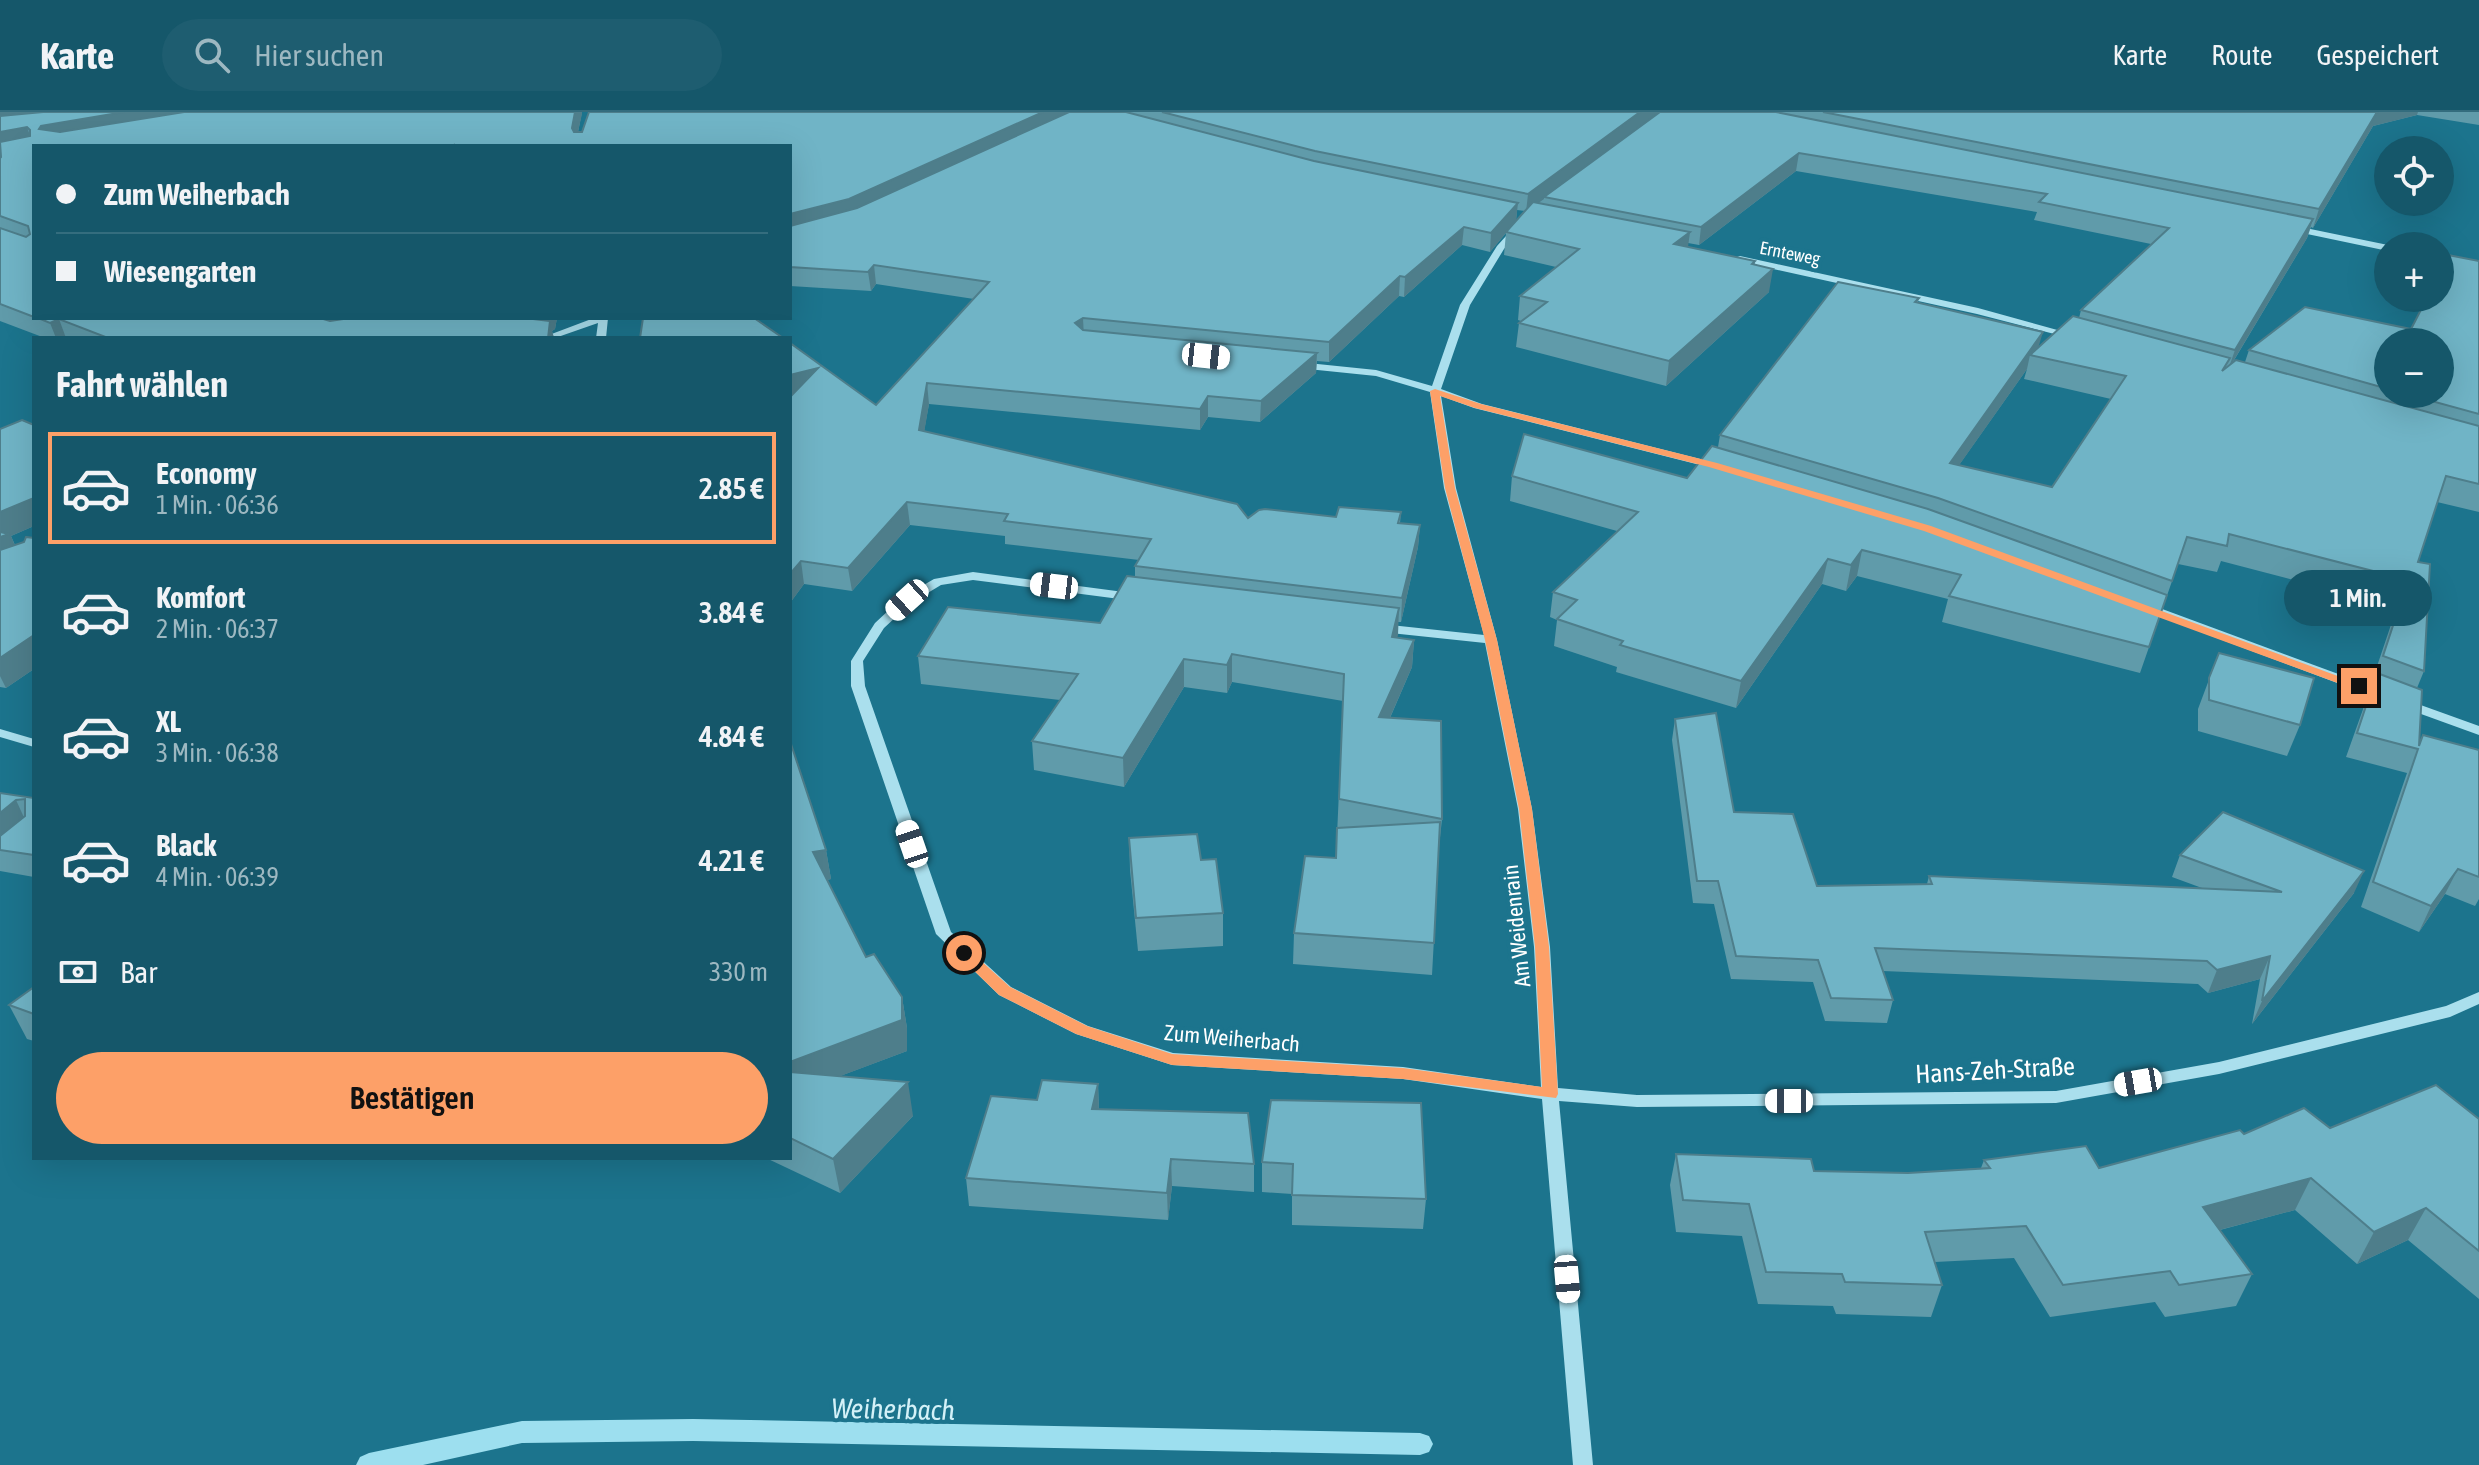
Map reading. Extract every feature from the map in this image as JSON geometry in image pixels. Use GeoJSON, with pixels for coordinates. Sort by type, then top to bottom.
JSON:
{"type":"FeatureCollection","features":[{"type":"Feature","properties":{"kind":"street","name":"Am Weidenrain"},"geometry":{"type":"LineString","coordinates":[[1528,218],[1500,248],[1465,305],[1435,391],[1450,488],[1491,640],[1525,809],[1542,947],[1550,1094],[1583,1465]]}},
{"type":"Feature","properties":{"kind":"street"},"geometry":{"type":"LineString","coordinates":[[2279,226],[2374,245]]}},
{"type":"Feature","properties":{"kind":"street","name":"Ernteweg"},"geometry":{"type":"LineString","coordinates":[[1725,256],[1845,281],[2084,339]]}},
{"type":"Feature","properties":{"kind":"street"},"geometry":{"type":"LineString","coordinates":[[2454,262],[2479,267]]}},
{"type":"Feature","properties":{"kind":"street"},"geometry":{"type":"LineString","coordinates":[[552,336],[597,320]]}},
{"type":"Feature","properties":{"kind":"street"},"geometry":{"type":"LineString","coordinates":[[1282,363],[1376,373],[1478,406],[1728,469]]}},
{"type":"Feature","properties":{"kind":"street","name":"Zum Weiherbach"},"geometry":{"type":"LineString","coordinates":[[1156,599],[973,576],[938,582],[907,600],[879,626],[857,661],[858,686],[944,934],[1005,991],[1082,1030],[1172,1059],[1403,1073],[1550,1094]]}},
{"type":"Feature","properties":{"kind":"street"},"geometry":{"type":"LineString","coordinates":[[2136,603],[2479,731]]}},
{"type":"Feature","properties":{"kind":"street"},"geometry":{"type":"LineString","coordinates":[[1368,626],[1491,640]]}},
{"type":"Feature","properties":{"kind":"street"},"geometry":{"type":"LineString","coordinates":[[0,733],[32,742]]}},
{"type":"Feature","properties":{"kind":"street","name":"Hans-Zeh-Straße"},"geometry":{"type":"LineString","coordinates":[[1550,1094],[1637,1101],[2056,1097],[2219,1068],[2450,1011],[2479,998]]}},
{"type":"Feature","properties":{"kind":"building"},"geometry":{"type":"Polygon","coordinates":[[[43,112],[124,112],[41,126],[39,129],[60,132],[184,112],[575,112],[572,128],[574,132],[582,132],[589,112],[1043,112],[849,199],[792,213],[792,144],[32,144],[32,316],[0,304],[0,228],[26,237],[30,234],[28,226],[0,216],[0,142],[30,136],[30,130],[27,127],[0,132],[0,116],[43,112]]]}},
{"type":"Feature","properties":{"kind":"building"},"geometry":{"type":"Polygon","coordinates":[[[1069,112],[1126,112],[1314,161],[1518,203],[1491,233],[1464,227],[1405,277],[1400,276],[1329,342],[1083,318],[1075,323],[1083,330],[1317,353],[1261,401],[1208,396],[1200,409],[927,383],[919,430],[1237,504],[1248,518],[1265,509],[1336,517],[1339,507],[1401,512],[1398,523],[1420,525],[1402,598],[1135,566],[1151,539],[1004,521],[1008,514],[907,502],[848,568],[801,561],[792,572],[792,395],[818,368],[792,374],[792,344],[876,405],[989,282],[874,265],[868,272],[792,267],[792,225],[857,208],[1069,112]]]}},
{"type":"Feature","properties":{"kind":"building"},"geometry":{"type":"Polygon","coordinates":[[[1162,112],[1640,112],[1528,194],[1315,151],[1162,112]]]}},
{"type":"Feature","properties":{"kind":"building"},"geometry":{"type":"Polygon","coordinates":[[[1660,112],[1776,112],[2313,219],[2235,350],[2081,310],[2169,228],[2039,202],[2047,194],[1799,153],[1701,227],[1544,197],[1660,112]]]}},
{"type":"Feature","properties":{"kind":"building"},"geometry":{"type":"Polygon","coordinates":[[[1823,112],[2377,112],[2319,209],[1823,112]]]}},
{"type":"Feature","properties":{"kind":"building"},"geometry":{"type":"Polygon","coordinates":[[[1533,202],[1690,232],[1674,244],[1755,261],[1752,264],[1773,269],[1669,361],[1519,323],[1547,302],[1520,296],[1579,249],[1506,232],[1533,202]]]}},
{"type":"Feature","properties":{"kind":"building"},"geometry":{"type":"Polygon","coordinates":[[[2454,256],[2479,261],[2479,414],[2454,407],[2454,328],[2412,328],[2420,312],[2454,312],[2454,256]]]}},
{"type":"Feature","properties":{"kind":"building"},"geometry":{"type":"Polygon","coordinates":[[[1838,282],[1919,298],[1915,302],[2043,332],[1950,463],[2052,487],[2126,376],[2030,355],[2073,316],[2230,358],[2222,371],[2236,360],[2374,397],[2374,408],[2413,408],[2479,426],[2479,484],[2446,476],[2418,562],[2430,564],[2424,671],[2383,656],[2408,580],[2229,534],[2227,546],[2187,537],[2172,581],[1938,498],[1720,435],[1838,282]]]}},
{"type":"Feature","properties":{"kind":"building"},"geometry":{"type":"Polygon","coordinates":[[[2305,307],[2406,328],[2374,328],[2374,385],[2249,350],[2305,307]]]}},
{"type":"Feature","properties":{"kind":"building"},"geometry":{"type":"Polygon","coordinates":[[[62,320],[550,321],[548,336],[103,336],[62,320]]]}},
{"type":"Feature","properties":{"kind":"building"},"geometry":{"type":"Polygon","coordinates":[[[643,320],[757,320],[780,336],[640,336],[643,320]]]}},
{"type":"Feature","properties":{"kind":"building"},"geometry":{"type":"Polygon","coordinates":[[[22,420],[32,424],[32,499],[0,512],[0,429],[22,420]]]}},
{"type":"Feature","properties":{"kind":"building"},"geometry":{"type":"Polygon","coordinates":[[[1524,434],[1687,478],[1712,446],[1928,509],[2167,595],[2149,647],[1949,596],[1961,575],[1862,550],[1851,565],[1828,559],[1741,681],[1620,645],[1623,641],[1557,619],[1577,600],[1553,592],[1638,512],[1512,476],[1524,434]]]}},
{"type":"Feature","properties":{"kind":"building"},"geometry":{"type":"Polygon","coordinates":[[[26,537],[32,538],[32,636],[0,658],[0,550],[24,542],[26,537]]]}},
{"type":"Feature","properties":{"kind":"building"},"geometry":{"type":"Polygon","coordinates":[[[1127,576],[1399,608],[1392,637],[1414,640],[1379,717],[1441,721],[1442,819],[1339,799],[1344,674],[1232,654],[1227,665],[1184,659],[1123,758],[1032,741],[1078,674],[918,656],[948,607],[1100,623],[1127,576]]]}},
{"type":"Feature","properties":{"kind":"building"},"geometry":{"type":"Polygon","coordinates":[[[2219,653],[2314,678],[2300,725],[2209,700],[2209,678],[2219,653]]]}},
{"type":"Feature","properties":{"kind":"building"},"geometry":{"type":"Polygon","coordinates":[[[2377,673],[2422,690],[2419,746],[2423,735],[2479,750],[2479,877],[2458,869],[2431,906],[2373,882],[2418,749],[2357,733],[2377,673]]]}},
{"type":"Feature","properties":{"kind":"building"},"geometry":{"type":"Polygon","coordinates":[[[1716,713],[1734,812],[1793,814],[1817,886],[1932,884],[1929,876],[2282,892],[2180,855],[2223,812],[2364,871],[2262,1001],[2270,956],[2217,970],[2207,961],[1875,948],[1893,1000],[1831,998],[1818,960],[1736,956],[1718,881],[1697,881],[1675,719],[1716,713]]]}},
{"type":"Feature","properties":{"kind":"building"},"geometry":{"type":"Polygon","coordinates":[[[792,747],[826,850],[813,852],[866,957],[874,954],[902,997],[902,1020],[792,1061],[792,747]]]}},
{"type":"Feature","properties":{"kind":"building"},"geometry":{"type":"Polygon","coordinates":[[[0,793],[32,798],[32,855],[0,850],[0,836],[25,816],[25,799],[16,800],[0,813],[0,793]]]}},
{"type":"Feature","properties":{"kind":"building"},"geometry":{"type":"Polygon","coordinates":[[[1440,822],[1434,943],[1294,933],[1305,856],[1336,858],[1337,828],[1440,822]]]}},
{"type":"Feature","properties":{"kind":"building"},"geometry":{"type":"Polygon","coordinates":[[[1197,834],[1201,860],[1216,859],[1223,913],[1136,918],[1129,838],[1197,834]]]}},
{"type":"Feature","properties":{"kind":"building"},"geometry":{"type":"Polygon","coordinates":[[[32,988],[32,1013],[9,1005],[32,988]]]}},
{"type":"Feature","properties":{"kind":"building"},"geometry":{"type":"Polygon","coordinates":[[[792,1072],[908,1082],[833,1159],[792,1139],[792,1072]]]}},
{"type":"Feature","properties":{"kind":"building"},"geometry":{"type":"Polygon","coordinates":[[[1042,1080],[1098,1084],[1092,1109],[1248,1113],[1254,1164],[1171,1159],[1167,1193],[966,1178],[991,1096],[1037,1100],[1042,1080]]]}},
{"type":"Feature","properties":{"kind":"building"},"geometry":{"type":"Polygon","coordinates":[[[2436,1085],[2479,1119],[2479,1251],[2426,1208],[2374,1232],[2311,1178],[2203,1207],[2252,1274],[2179,1285],[2170,1271],[2063,1285],[2026,1226],[1925,1232],[1942,1285],[1845,1282],[1842,1274],[1766,1272],[1749,1204],[1683,1200],[1676,1154],[1811,1159],[1814,1171],[1908,1173],[1990,1168],[1984,1160],[2086,1146],[2099,1168],[2240,1130],[2244,1134],[2304,1108],[2330,1128],[2436,1085]]]}},
{"type":"Feature","properties":{"kind":"building"},"geometry":{"type":"Polygon","coordinates":[[[1271,1100],[1421,1103],[1426,1199],[1292,1195],[1293,1164],[1262,1162],[1271,1100]]]}},
{"type":"Feature","properties":{"kind":"waterway","name":"Weiherbach"},"geometry":{"type":"LineString","coordinates":[[369,1465],[522,1432],[693,1430],[1420,1444]]}},
{"type":"Feature","properties":{"kind":"route"},"geometry":{"type":"LineString","coordinates":[[964,953],[1005,991],[1082,1030],[1172,1059],[1403,1073],[1550,1094],[1542,947],[1525,809],[1491,640],[1450,488],[1435,391],[1478,406],[1713,465],[1927,529],[2359,686]]}}]}
